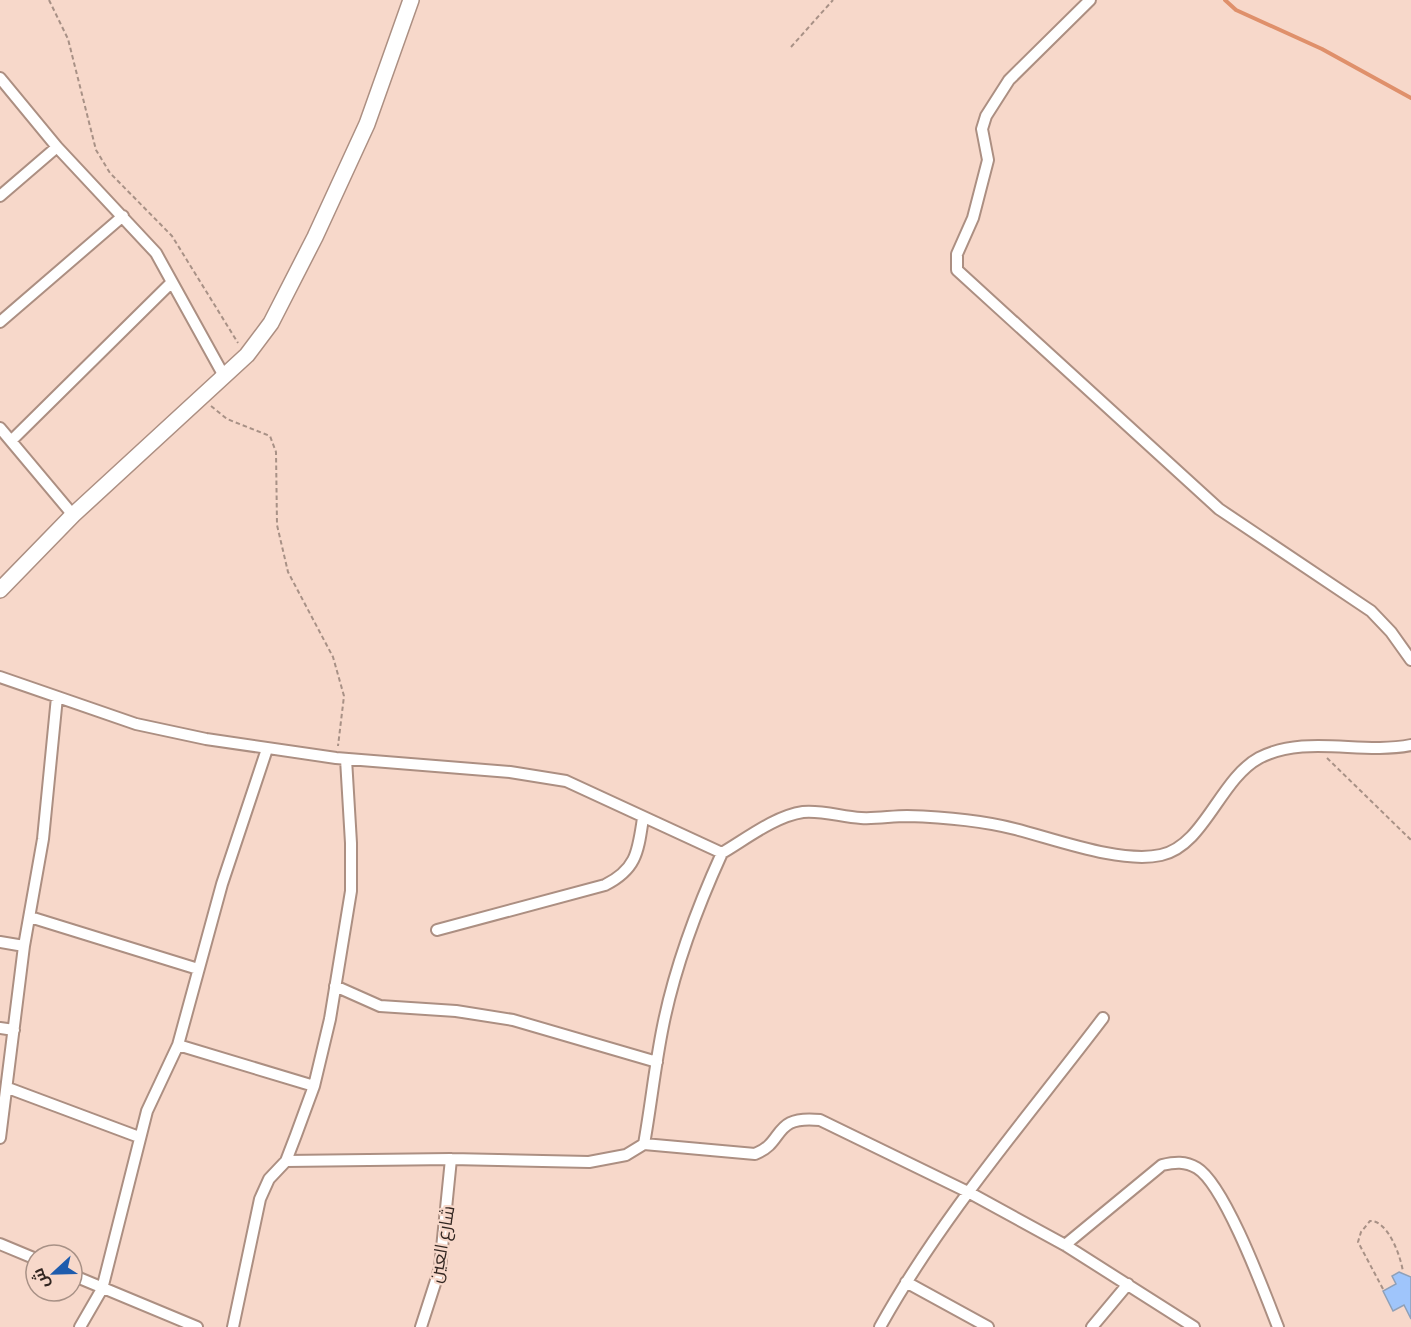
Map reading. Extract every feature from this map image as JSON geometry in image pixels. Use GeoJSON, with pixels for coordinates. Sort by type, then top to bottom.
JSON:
{"type":"FeatureCollection","features":[{"type":"Feature","properties":{"kind":"street"},"geometry":{"type":"LineString","coordinates":[[0,589],[73,515],[247,355],[271,322],[315,237],[367,124],[411,0]]}},
{"type":"Feature","properties":{"kind":"street"},"geometry":{"type":"LineString","coordinates":[[1089,0],[1009,80],[986,116],[982,129],[988,160],[973,218],[957,254],[957,270],[1219,509],[1371,611],[1391,632],[1411,660]]}},
{"type":"Feature","properties":{"kind":"street"},"geometry":{"type":"LineString","coordinates":[[0,78],[57,147],[156,253],[224,376]]}},
{"type":"Feature","properties":{"kind":"street"},"geometry":{"type":"LineString","coordinates":[[0,196],[57,147]]}},
{"type":"Feature","properties":{"kind":"street"},"geometry":{"type":"LineString","coordinates":[[0,322],[123,216]]}},
{"type":"Feature","properties":{"kind":"street"},"geometry":{"type":"LineString","coordinates":[[12,440],[172,282]]}},
{"type":"Feature","properties":{"kind":"street"},"geometry":{"type":"LineString","coordinates":[[0,428],[73,515]]}},
{"type":"Feature","properties":{"kind":"street"},"geometry":{"type":"LineString","coordinates":[[0,677],[136,724],[206,740],[341,759],[538,775],[566,781],[722,853]]}},
{"type":"Feature","properties":{"kind":"street"},"geometry":{"type":"LineString","coordinates":[[0,1138],[24,946],[43,839],[57,697]]}},
{"type":"Feature","properties":{"kind":"street"},"geometry":{"type":"LineString","coordinates":[[644,1144],[663,1026],[676,973],[691,926],[722,853],[785,818],[802,812],[819,812],[865,818],[906,816],[982,823],[1056,842],[1133,856],[1162,855],[1182,845],[1202,822],[1230,782],[1257,759],[1280,749],[1314,746],[1386,750],[1411,745]]}},
{"type":"Feature","properties":{"kind":"street"},"geometry":{"type":"LineString","coordinates":[[80,1327],[102,1288],[147,1111],[178,1045],[222,884],[267,749]]}},
{"type":"Feature","properties":{"kind":"street"},"geometry":{"type":"LineString","coordinates":[[233,1327],[260,1200],[269,1179],[286,1161],[314,1086],[343,953],[351,891],[351,843],[341,759]]}},
{"type":"Feature","properties":{"kind":"street"},"geometry":{"type":"LineString","coordinates":[[437,930],[605,885],[620,878],[630,867],[638,851],[643,818]]}},
{"type":"Feature","properties":{"kind":"street"},"geometry":{"type":"LineString","coordinates":[[30,917],[198,969]]}},
{"type":"Feature","properties":{"kind":"street"},"geometry":{"type":"LineString","coordinates":[[0,942],[24,946]]}},
{"type":"Feature","properties":{"kind":"street"},"geometry":{"type":"LineString","coordinates":[[335,986],[380,1006],[456,1011],[513,1020],[657,1062]]}},
{"type":"Feature","properties":{"kind":"street"},"geometry":{"type":"LineString","coordinates":[[882,1326],[906,1282],[970,1192],[1103,1018]]}},
{"type":"Feature","properties":{"kind":"street"},"geometry":{"type":"LineString","coordinates":[[0,1028],[14,1030]]}},
{"type":"Feature","properties":{"kind":"street"},"geometry":{"type":"LineString","coordinates":[[178,1045],[314,1086]]}},
{"type":"Feature","properties":{"kind":"street"},"geometry":{"type":"LineString","coordinates":[[8,1088],[140,1137]]}},
{"type":"Feature","properties":{"kind":"street"},"geometry":{"type":"LineString","coordinates":[[286,1161],[452,1159],[589,1162],[626,1155],[644,1144],[754,1154],[766,1150],[781,1128],[793,1121],[820,1120],[970,1192],[1065,1245],[1194,1327]]}},
{"type":"Feature","properties":{"kind":"street","name":"شارع العين"},"geometry":{"type":"LineString","coordinates":[[421,1327],[440,1268],[452,1159]]}},
{"type":"Feature","properties":{"kind":"street"},"geometry":{"type":"LineString","coordinates":[[1065,1245],[1162,1165],[1175,1162],[1187,1164],[1200,1170],[1235,1224],[1278,1327]]}},
{"type":"Feature","properties":{"kind":"street"},"geometry":{"type":"LineString","coordinates":[[0,1244],[24,1254]]}},
{"type":"Feature","properties":{"kind":"street"},"geometry":{"type":"LineString","coordinates":[[84,1280],[197,1327]]}},
{"type":"Feature","properties":{"kind":"street"},"geometry":{"type":"LineString","coordinates":[[906,1282],[988,1327]]}},
{"type":"Feature","properties":{"kind":"street"},"geometry":{"type":"LineString","coordinates":[[1092,1327],[1128,1284]]}},
{"type":"Feature","properties":{"kind":"path"},"geometry":{"type":"LineString","coordinates":[[49,0],[68,39],[96,150],[110,173],[172,236],[234,339],[247,355]]}},
{"type":"Feature","properties":{"kind":"path"},"geometry":{"type":"LineString","coordinates":[[791,47],[833,0]]}},
{"type":"Feature","properties":{"kind":"path"},"geometry":{"type":"LineString","coordinates":[[201,396],[227,419],[270,436],[276,452],[277,525],[288,572],[333,657],[344,696],[341,759]]}},
{"type":"Feature","properties":{"kind":"path"},"geometry":{"type":"LineString","coordinates":[[1314,746],[1411,840]]}},
{"type":"Feature","properties":{"kind":"path"},"geometry":{"type":"LineString","coordinates":[[1383,1289],[1359,1242],[1359,1235],[1370,1221],[1378,1221],[1385,1228],[1403,1272]]}},
{"type":"Feature","properties":{"kind":"building"},"geometry":{"type":"Polygon","coordinates":[[[1399,1272],[1411,1277],[1411,1319],[1404,1305],[1393,1311],[1383,1291],[1396,1284],[1392,1276],[1399,1272]]]}},
{"type":"Feature","properties":{"kind":"waterway"},"geometry":{"type":"LineString","coordinates":[[1225,0],[1236,10],[1322,49],[1411,98]]}}]}
